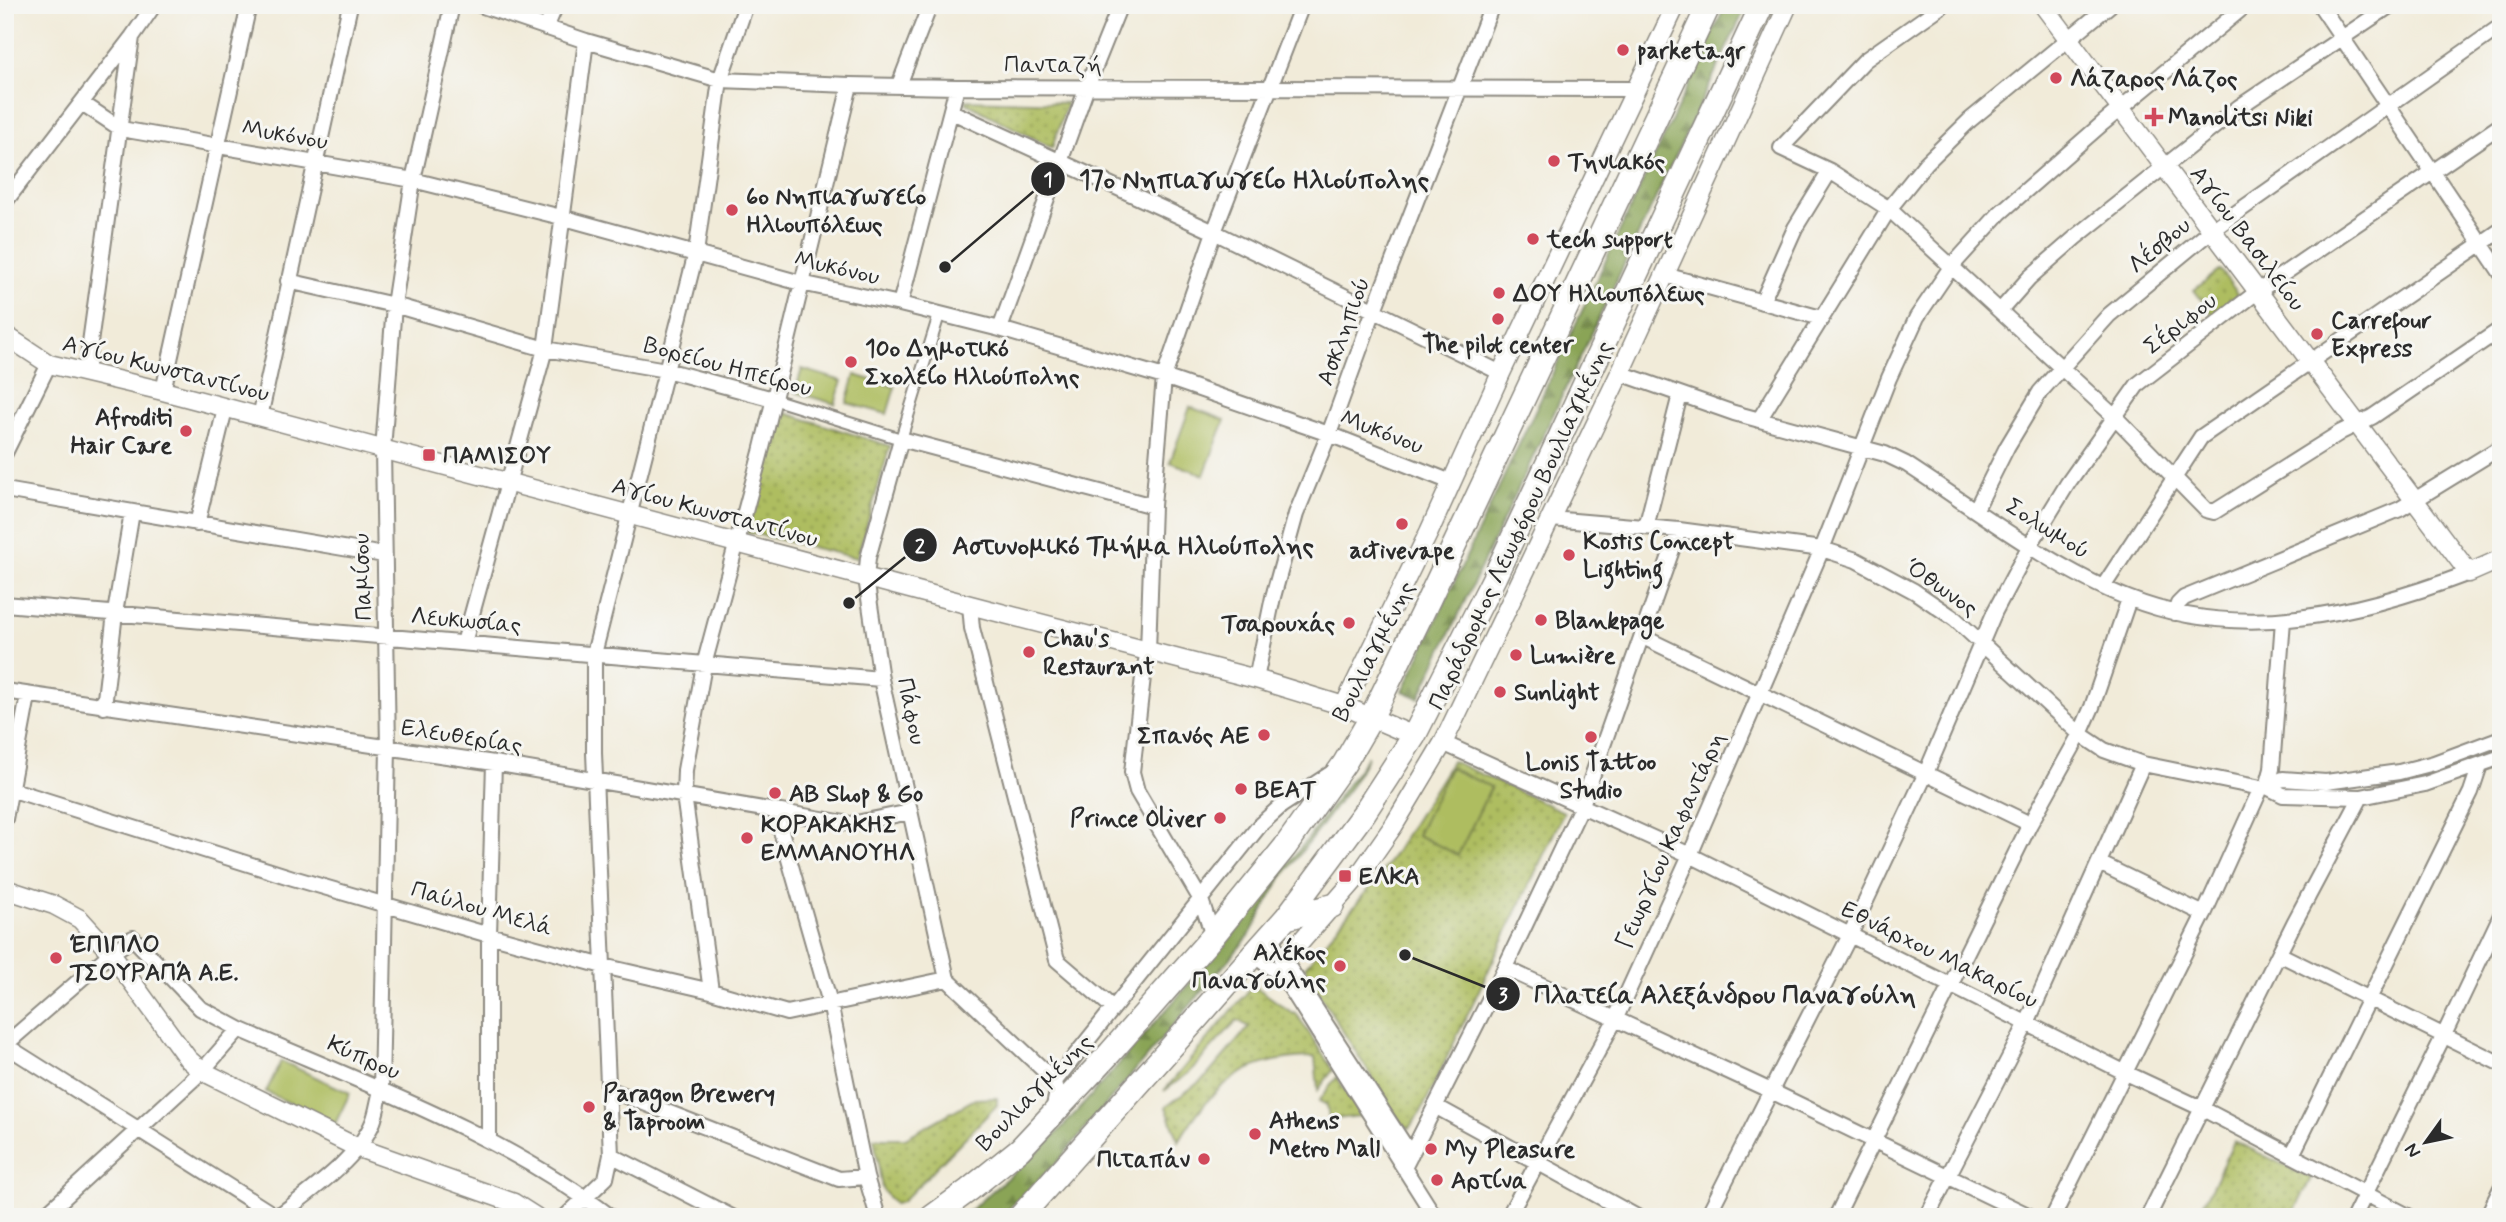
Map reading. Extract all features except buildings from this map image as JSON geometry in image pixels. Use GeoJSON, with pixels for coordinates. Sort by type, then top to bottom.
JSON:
{"type":"FeatureCollection","features":[{"type":"Feature","properties":{"kind":"main road","name":"Βουλιαγμένης"},"geometry":{"type":"LineString","coordinates":[[932,1217],[996,1168],[1052,1116],[1213,936],[1285,847],[1344,764],[1372,716],[1614,211],[1709,5]]}},
{"type":"Feature","properties":{"kind":"main road"},"geometry":{"type":"LineString","coordinates":[[1020,1217],[1286,918],[1364,813],[1414,736],[1495,576],[1762,5]]}},
{"type":"Feature","properties":{"kind":"main road"},"geometry":{"type":"LineString","coordinates":[[1286,918],[1332,906]]}},
{"type":"Feature","properties":{"kind":"street"},"geometry":{"type":"LineString","coordinates":[[5,202],[154,5]]}},
{"type":"Feature","properties":{"kind":"street"},"geometry":{"type":"LineString","coordinates":[[163,391],[250,5]]}},
{"type":"Feature","properties":{"kind":"street"},"geometry":{"type":"LineString","coordinates":[[260,417],[349,5]]}},
{"type":"Feature","properties":{"kind":"street","name":"Παμίσου"},"geometry":{"type":"LineString","coordinates":[[277,1217],[336,1168],[356,1147],[372,1123],[381,1090],[388,748],[383,450],[394,305],[413,180],[452,5]]}},
{"type":"Feature","properties":{"kind":"street","name":"Πανταζή"},"geometry":{"type":"LineString","coordinates":[[480,5],[586,41],[720,80],[957,87],[1637,89]]}},
{"type":"Feature","properties":{"kind":"street"},"geometry":{"type":"LineString","coordinates":[[546,28],[556,5]]}},
{"type":"Feature","properties":{"kind":"street"},"geometry":{"type":"LineString","coordinates":[[565,1217],[606,1178],[611,1155],[595,781],[594,654],[696,253],[720,80],[746,5]]}},
{"type":"Feature","properties":{"kind":"street"},"geometry":{"type":"LineString","coordinates":[[899,85],[930,5]]}},
{"type":"Feature","properties":{"kind":"street"},"geometry":{"type":"LineString","coordinates":[[1000,329],[1087,87],[1120,5]]}},
{"type":"Feature","properties":{"kind":"street"},"geometry":{"type":"LineString","coordinates":[[1213,936],[1201,901],[1137,791],[1132,772],[1148,651],[1153,506],[1164,377],[1213,232],[1302,5]]}},
{"type":"Feature","properties":{"kind":"street","name":"Ασκληπιού"},"geometry":{"type":"LineString","coordinates":[[1256,679],[1273,597],[1296,514],[1492,5]]}},
{"type":"Feature","properties":{"kind":"street"},"geometry":{"type":"LineString","coordinates":[[1344,706],[1676,5]]}},
{"type":"Feature","properties":{"kind":"street","name":"Παράδρομος Λεωφόρου Βουλιαγμένης"},"geometry":{"type":"LineString","coordinates":[[1284,961],[1359,875],[1389,832],[1443,743],[1620,373],[1788,5]]}},
{"type":"Feature","properties":{"kind":"street"},"geometry":{"type":"LineString","coordinates":[[1943,5],[1865,60],[1781,148],[1830,171],[1889,209],[2116,418],[2206,510],[2214,512],[2356,423],[2372,417],[2501,329]]}},
{"type":"Feature","properties":{"kind":"street","name":"Αγίου Βασιλείου"},"geometry":{"type":"LineString","coordinates":[[2043,5],[2469,573]]}},
{"type":"Feature","properties":{"kind":"street"},"geometry":{"type":"LineString","coordinates":[[1759,420],[1889,209],[1926,163],[1949,140],[2110,5]]}},
{"type":"Feature","properties":{"kind":"street","name":"Γεωργίου Καφαντάρη"},"geometry":{"type":"LineString","coordinates":[[1508,1217],[1615,1020],[1690,855],[1822,549],[1889,378],[1917,317],[1951,267],[2015,198],[2246,5]]}},
{"type":"Feature","properties":{"kind":"street"},"geometry":{"type":"LineString","coordinates":[[2320,5],[2501,273]]}},
{"type":"Feature","properties":{"kind":"street"},"geometry":{"type":"LineString","coordinates":[[2000,311],[2029,278],[2067,245],[2251,97],[2391,5]]}},
{"type":"Feature","properties":{"kind":"street","name":"Λέσβου"},"geometry":{"type":"LineString","coordinates":[[1976,509],[2007,447],[2040,392],[2109,315],[2211,230],[2501,26]]}},
{"type":"Feature","properties":{"kind":"street"},"geometry":{"type":"LineString","coordinates":[[86,372],[132,37]]}},
{"type":"Feature","properties":{"kind":"street"},"geometry":{"type":"LineString","coordinates":[[464,643],[545,349],[586,41]]}},
{"type":"Feature","properties":{"kind":"street"},"geometry":{"type":"LineString","coordinates":[[711,991],[684,795],[685,770],[704,665],[850,85]]}},
{"type":"Feature","properties":{"kind":"street"},"geometry":{"type":"LineString","coordinates":[[900,304],[957,87]]}},
{"type":"Feature","properties":{"kind":"street","name":"Μυκόνου"},"geometry":{"type":"LineString","coordinates":[[82,103],[121,129],[413,180],[561,217],[800,283],[1000,329],[1164,377],[1329,434],[1451,482]]}},
{"type":"Feature","properties":{"kind":"street"},"geometry":{"type":"LineString","coordinates":[[951,112],[1213,232],[1500,373]]}},
{"type":"Feature","properties":{"kind":"street","name":"Σέριφου"},"geometry":{"type":"LineString","coordinates":[[1707,1217],[1850,935],[1926,773],[1995,611],[2030,545],[2068,483],[2138,384],[2258,292],[2501,125]]}},
{"type":"Feature","properties":{"kind":"street"},"geometry":{"type":"LineString","coordinates":[[1762,302],[1795,228],[1830,171]]}},
{"type":"Feature","properties":{"kind":"street"},"geometry":{"type":"LineString","coordinates":[[2104,587],[2202,437],[2501,230]]}},
{"type":"Feature","properties":{"kind":"street"},"geometry":{"type":"LineString","coordinates":[[1665,275],[1821,318]]}},
{"type":"Feature","properties":{"kind":"street","name":"Βορείου Ηπείρου"},"geometry":{"type":"LineString","coordinates":[[288,281],[394,305],[545,349],[666,370],[773,399],[901,439],[1153,506]]}},
{"type":"Feature","properties":{"kind":"street","name":"Πάφου"},"geometry":{"type":"LineString","coordinates":[[939,315],[901,439],[868,558],[866,578],[881,679],[947,979]]}},
{"type":"Feature","properties":{"kind":"street","name":"Αγίου Κωνσταντίνου"},"geometry":{"type":"LineString","coordinates":[[5,335],[49,364],[163,391],[1256,679],[1372,716],[1414,736]]}},
{"type":"Feature","properties":{"kind":"street"},"geometry":{"type":"LineString","coordinates":[[5,453],[49,364]]}},
{"type":"Feature","properties":{"kind":"street","name":"Σολωμού"},"geometry":{"type":"LineString","coordinates":[[1620,373],[1759,420],[1885,454],[1906,464],[2067,568],[2129,599],[2175,613],[2241,621],[2329,615],[2431,587],[2469,573]]}},
{"type":"Feature","properties":{"kind":"street"},"geometry":{"type":"LineString","coordinates":[[1646,527],[1680,395]]}},
{"type":"Feature","properties":{"kind":"street"},"geometry":{"type":"LineString","coordinates":[[197,524],[225,409]]}},
{"type":"Feature","properties":{"kind":"street"},"geometry":{"type":"LineString","coordinates":[[2175,613],[2184,598],[2400,509],[2501,447]]}},
{"type":"Feature","properties":{"kind":"street"},"geometry":{"type":"LineString","coordinates":[[5,490],[384,555]]}},
{"type":"Feature","properties":{"kind":"street"},"geometry":{"type":"LineString","coordinates":[[104,707],[115,613],[132,512]]}},
{"type":"Feature","properties":{"kind":"street","name":"Όθωνος"},"geometry":{"type":"LineString","coordinates":[[1551,519],[1679,530],[1822,549],[1856,560],[1914,591],[1955,619],[2080,734],[2104,750],[2143,764],[2264,788],[2283,795],[2361,797],[2425,784],[2501,757]]}},
{"type":"Feature","properties":{"kind":"street"},"geometry":{"type":"LineString","coordinates":[[1408,1162],[1582,805],[1679,530]]}},
{"type":"Feature","properties":{"kind":"street"},"geometry":{"type":"LineString","coordinates":[[2469,573],[2501,559]]}},
{"type":"Feature","properties":{"kind":"street"},"geometry":{"type":"LineString","coordinates":[[1836,1217],[2030,824],[2080,734],[2129,599]]}},
{"type":"Feature","properties":{"kind":"street","name":"Λευκωσίας"},"geometry":{"type":"LineString","coordinates":[[5,604],[881,679]]}},
{"type":"Feature","properties":{"kind":"street"},"geometry":{"type":"LineString","coordinates":[[970,605],[972,628],[1057,960],[1112,1008]]}},
{"type":"Feature","properties":{"kind":"street"},"geometry":{"type":"LineString","coordinates":[[2053,1217],[2204,914],[2272,769],[2283,620]]}},
{"type":"Feature","properties":{"kind":"street"},"geometry":{"type":"LineString","coordinates":[[1643,637],[2030,824]]}},
{"type":"Feature","properties":{"kind":"street","name":"Ελευθερίας"},"geometry":{"type":"LineString","coordinates":[[5,691],[494,763],[851,824],[910,812]]}},
{"type":"Feature","properties":{"kind":"street"},"geometry":{"type":"LineString","coordinates":[[5,819],[28,696]]}},
{"type":"Feature","properties":{"kind":"street","name":"Όθωνος"},"geometry":{"type":"LineString","coordinates":[[2264,788],[2283,779],[2326,782],[2399,772],[2434,763],[2501,738]]}},
{"type":"Feature","properties":{"kind":"street","name":"Εθνάρχου Μακαρίου"},"geometry":{"type":"LineString","coordinates":[[1443,743],[1690,855],[2203,1109],[2410,1217]]}},
{"type":"Feature","properties":{"kind":"street"},"geometry":{"type":"LineString","coordinates":[[489,1140],[489,936],[494,763]]}},
{"type":"Feature","properties":{"kind":"street"},"geometry":{"type":"LineString","coordinates":[[1055,1081],[1271,814],[1344,764]]}},
{"type":"Feature","properties":{"kind":"street"},"geometry":{"type":"LineString","coordinates":[[1927,1217],[2027,1023],[2143,764]]}},
{"type":"Feature","properties":{"kind":"street"},"geometry":{"type":"LineString","coordinates":[[2292,1155],[2472,792],[2480,765]]}},
{"type":"Feature","properties":{"kind":"street","name":"Παύλου Μελά"},"geometry":{"type":"LineString","coordinates":[[10,789],[489,936],[711,991],[787,1013],[947,979]]}},
{"type":"Feature","properties":{"kind":"street"},"geometry":{"type":"LineString","coordinates":[[2148,1217],[2361,797]]}},
{"type":"Feature","properties":{"kind":"street"},"geometry":{"type":"LineString","coordinates":[[775,810],[830,1003],[866,1177],[878,1217]]}},
{"type":"Feature","properties":{"kind":"street"},"geometry":{"type":"LineString","coordinates":[[2099,863],[2204,914]]}},
{"type":"Feature","properties":{"kind":"street"},"geometry":{"type":"LineString","coordinates":[[5,889],[54,905],[80,919],[111,953],[188,1059],[202,1071],[356,1147],[514,1203],[536,1217]]}},
{"type":"Feature","properties":{"kind":"street"},"geometry":{"type":"LineString","coordinates":[[2354,1217],[2501,915]]}},
{"type":"Feature","properties":{"kind":"street"},"geometry":{"type":"LineString","coordinates":[[1269,937],[1408,1162],[1435,1217]]}},
{"type":"Feature","properties":{"kind":"street","name":"Κύπρου"},"geometry":{"type":"LineString","coordinates":[[111,953],[133,938],[200,1008],[239,1029],[489,1140],[584,1197],[611,1217]]}},
{"type":"Feature","properties":{"kind":"street"},"geometry":{"type":"LineString","coordinates":[[111,953],[5,1045],[277,1217]]}},
{"type":"Feature","properties":{"kind":"street"},"geometry":{"type":"LineString","coordinates":[[2280,954],[2501,1064]]}},
{"type":"Feature","properties":{"kind":"street"},"geometry":{"type":"LineString","coordinates":[[1253,955],[1286,981],[1408,1162]]}},
{"type":"Feature","properties":{"kind":"street"},"geometry":{"type":"LineString","coordinates":[[1504,968],[1772,1091],[2032,1217]]}},
{"type":"Feature","properties":{"kind":"street"},"geometry":{"type":"LineString","coordinates":[[947,979],[1055,1081],[1057,1092],[1052,1116]]}},
{"type":"Feature","properties":{"kind":"street"},"geometry":{"type":"LineString","coordinates":[[43,1217],[202,1071],[239,1029]]}},
{"type":"Feature","properties":{"kind":"street"},"geometry":{"type":"LineString","coordinates":[[608,1089],[839,1179],[866,1177]]}},
{"type":"Feature","properties":{"kind":"street"},"geometry":{"type":"LineString","coordinates":[[1435,1106],[1637,1217]]}},
{"type":"Feature","properties":{"kind":"street"},"geometry":{"type":"LineString","coordinates":[[611,1155],[732,1217]]}},
{"type":"Feature","properties":{"kind":"street"},"geometry":{"type":"LineString","coordinates":[[2487,1217],[2501,1188]]}},
{"type":"Feature","properties":{"kind":"green space"},"geometry":{"type":"Polygon","coordinates":[[[1726,5],[1747,5],[1419,698],[1403,691],[1726,5]]]}},
{"type":"Feature","properties":{"kind":"green space"},"geometry":{"type":"Polygon","coordinates":[[[966,100],[1067,103],[1052,148],[966,103],[966,100]]]}},
{"type":"Feature","properties":{"kind":"green space"},"geometry":{"type":"Polygon","coordinates":[[[2220,270],[2239,295],[2213,315],[2194,290],[2220,270]]]}},
{"type":"Feature","properties":{"kind":"green space"},"geometry":{"type":"Polygon","coordinates":[[[802,369],[842,381],[835,404],[795,392],[802,369]]]}},
{"type":"Feature","properties":{"kind":"green space"},"geometry":{"type":"Polygon","coordinates":[[[855,375],[895,387],[887,414],[847,403],[855,375]]]}},
{"type":"Feature","properties":{"kind":"green space"},"geometry":{"type":"Polygon","coordinates":[[[1190,407],[1225,420],[1204,475],[1170,462],[1190,407]]]}},
{"type":"Feature","properties":{"kind":"green space"},"geometry":{"type":"Polygon","coordinates":[[[776,410],[890,446],[857,558],[747,532],[776,410]]]}},
{"type":"Feature","properties":{"kind":"green space"},"geometry":{"type":"Polygon","coordinates":[[[1368,756],[1353,783],[1279,882],[1249,936],[1059,1160],[1000,1217],[962,1217],[1049,1142],[1089,1098],[1238,928],[1368,756]]]}},
{"type":"Feature","properties":{"kind":"green space"},"geometry":{"type":"Polygon","coordinates":[[[1452,761],[1564,812],[1421,1112],[1409,1128],[1403,1126],[1395,1114],[1305,967],[1383,871],[1452,761]]]}},
{"type":"Feature","properties":{"kind":"green space"},"geometry":{"type":"Polygon","coordinates":[[[1450,768],[1491,787],[1458,855],[1417,835],[1450,768]]]}},
{"type":"Feature","properties":{"kind":"green space"},"geometry":{"type":"Polygon","coordinates":[[[1256,987],[1296,1013],[1333,1070],[1318,1090],[1315,1057],[1291,1058],[1251,1069],[1219,1089],[1179,1141],[1166,1107],[1207,1076],[1249,1027],[1237,1020],[1190,1072],[1164,1091],[1249,990],[1256,987]]]}},
{"type":"Feature","properties":{"kind":"green space"},"geometry":{"type":"Polygon","coordinates":[[[281,1061],[350,1093],[335,1124],[266,1092],[281,1061]]]}},
{"type":"Feature","properties":{"kind":"green space"},"geometry":{"type":"Polygon","coordinates":[[[1337,1077],[1361,1116],[1329,1120],[1327,1105],[1319,1101],[1337,1077]]]}},
{"type":"Feature","properties":{"kind":"green space"},"geometry":{"type":"Polygon","coordinates":[[[997,1098],[997,1105],[902,1202],[894,1204],[882,1189],[874,1138],[905,1138],[975,1099],[997,1098]]]}},
{"type":"Feature","properties":{"kind":"green space"},"geometry":{"type":"Polygon","coordinates":[[[2234,1141],[2311,1178],[2292,1217],[2218,1217],[2201,1209],[2234,1141]]]}},
{"type":"Feature","properties":{"kind":"place","name":"parketa.gr"},"geometry":{"type":"Point","coordinates":[1623,50]}},
{"type":"Feature","properties":{"kind":"place","name":"Λάζαρος Λάζος"},"geometry":{"type":"Point","coordinates":[2056,78]}},
{"type":"Feature","properties":{"kind":"place","name":"Manolitsi Niki"},"geometry":{"type":"Point","coordinates":[2154,117]}},
{"type":"Feature","properties":{"kind":"place","name":"Τηνιακός"},"geometry":{"type":"Point","coordinates":[1554,161]}},
{"type":"Feature","properties":{"kind":"place","name":"6ο Νηπιαγωγείο Ηλιουπόλεως"},"geometry":{"type":"Point","coordinates":[732,210]}},
{"type":"Feature","properties":{"kind":"place","name":"tech support"},"geometry":{"type":"Point","coordinates":[1533,239]}},
{"type":"Feature","properties":{"kind":"place","name":"17ο Νηπιαγωγείο Ηλιούπολης"},"geometry":{"type":"Point","coordinates":[945,267]}},
{"type":"Feature","properties":{"kind":"place","name":"ΔΟΥ Ηλιουπόλεως"},"geometry":{"type":"Point","coordinates":[1499,293]}},
{"type":"Feature","properties":{"kind":"place","name":"The pilot center"},"geometry":{"type":"Point","coordinates":[1498,319]}},
{"type":"Feature","properties":{"kind":"place","name":"Carrefour Express"},"geometry":{"type":"Point","coordinates":[2317,334]}},
{"type":"Feature","properties":{"kind":"place","name":"10ο Δημοτικό Σχολείο Ηλιούπολης"},"geometry":{"type":"Point","coordinates":[851,362]}},
{"type":"Feature","properties":{"kind":"place","name":"Afroditi Hair Care"},"geometry":{"type":"Point","coordinates":[186,431]}},
{"type":"Feature","properties":{"kind":"place","name":"ΠΑΜΙΣΟΥ"},"geometry":{"type":"Point","coordinates":[429,455]}},
{"type":"Feature","properties":{"kind":"place","name":"activevape"},"geometry":{"type":"Point","coordinates":[1402,524]}},
{"type":"Feature","properties":{"kind":"place","name":"Kostis Concept Lighting"},"geometry":{"type":"Point","coordinates":[1569,555]}},
{"type":"Feature","properties":{"kind":"place","name":"Αστυνομικό Τμήμα Ηλιούπολης"},"geometry":{"type":"Point","coordinates":[849,603]}},
{"type":"Feature","properties":{"kind":"place","name":"Blankpage"},"geometry":{"type":"Point","coordinates":[1541,620]}},
{"type":"Feature","properties":{"kind":"place","name":"Τσαρουχάς"},"geometry":{"type":"Point","coordinates":[1349,623]}},
{"type":"Feature","properties":{"kind":"place","name":"Chau's Restaurant"},"geometry":{"type":"Point","coordinates":[1029,652]}},
{"type":"Feature","properties":{"kind":"place","name":"Lumière"},"geometry":{"type":"Point","coordinates":[1516,655]}},
{"type":"Feature","properties":{"kind":"place","name":"Sunlight"},"geometry":{"type":"Point","coordinates":[1500,692]}},
{"type":"Feature","properties":{"kind":"place","name":"Σπανός ΑΕ"},"geometry":{"type":"Point","coordinates":[1264,735]}},
{"type":"Feature","properties":{"kind":"place","name":"Lonis Tattoo Studio"},"geometry":{"type":"Point","coordinates":[1591,737]}},
{"type":"Feature","properties":{"kind":"place","name":"ΒΕΑΤ"},"geometry":{"type":"Point","coordinates":[1241,789]}},
{"type":"Feature","properties":{"kind":"place","name":"ΑΒ Shop & Go"},"geometry":{"type":"Point","coordinates":[775,793]}},
{"type":"Feature","properties":{"kind":"place","name":"Prince Oliver"},"geometry":{"type":"Point","coordinates":[1220,818]}},
{"type":"Feature","properties":{"kind":"place","name":"ΚΟΡΑΚΑΚΗΣ ΕΜΜΑΝΟΥΗΛ"},"geometry":{"type":"Point","coordinates":[747,838]}},
{"type":"Feature","properties":{"kind":"place","name":"ΕΛΚΑ"},"geometry":{"type":"Point","coordinates":[1345,876]}},
{"type":"Feature","properties":{"kind":"place","name":"Πλατεία Αλεξάνδρου Παναγούλη"},"geometry":{"type":"Point","coordinates":[1405,955]}},
{"type":"Feature","properties":{"kind":"place","name":"ΈΠΙΠΛΟ ΤΣΟΥΡΑΠΆ Α.Ε."},"geometry":{"type":"Point","coordinates":[56,958]}},
{"type":"Feature","properties":{"kind":"place","name":"Αλέκος Παναγούλης"},"geometry":{"type":"Point","coordinates":[1340,966]}},
{"type":"Feature","properties":{"kind":"place","name":"Paragon Brewery & Taproom"},"geometry":{"type":"Point","coordinates":[589,1107]}},
{"type":"Feature","properties":{"kind":"place","name":"Athens Metro Mall"},"geometry":{"type":"Point","coordinates":[1255,1134]}},
{"type":"Feature","properties":{"kind":"place","name":"My Pleasure"},"geometry":{"type":"Point","coordinates":[1431,1149]}},
{"type":"Feature","properties":{"kind":"place","name":"Πιταπάν"},"geometry":{"type":"Point","coordinates":[1204,1159]}},
{"type":"Feature","properties":{"kind":"place","name":"Αρτίνα"},"geometry":{"type":"Point","coordinates":[1437,1180]}}]}
